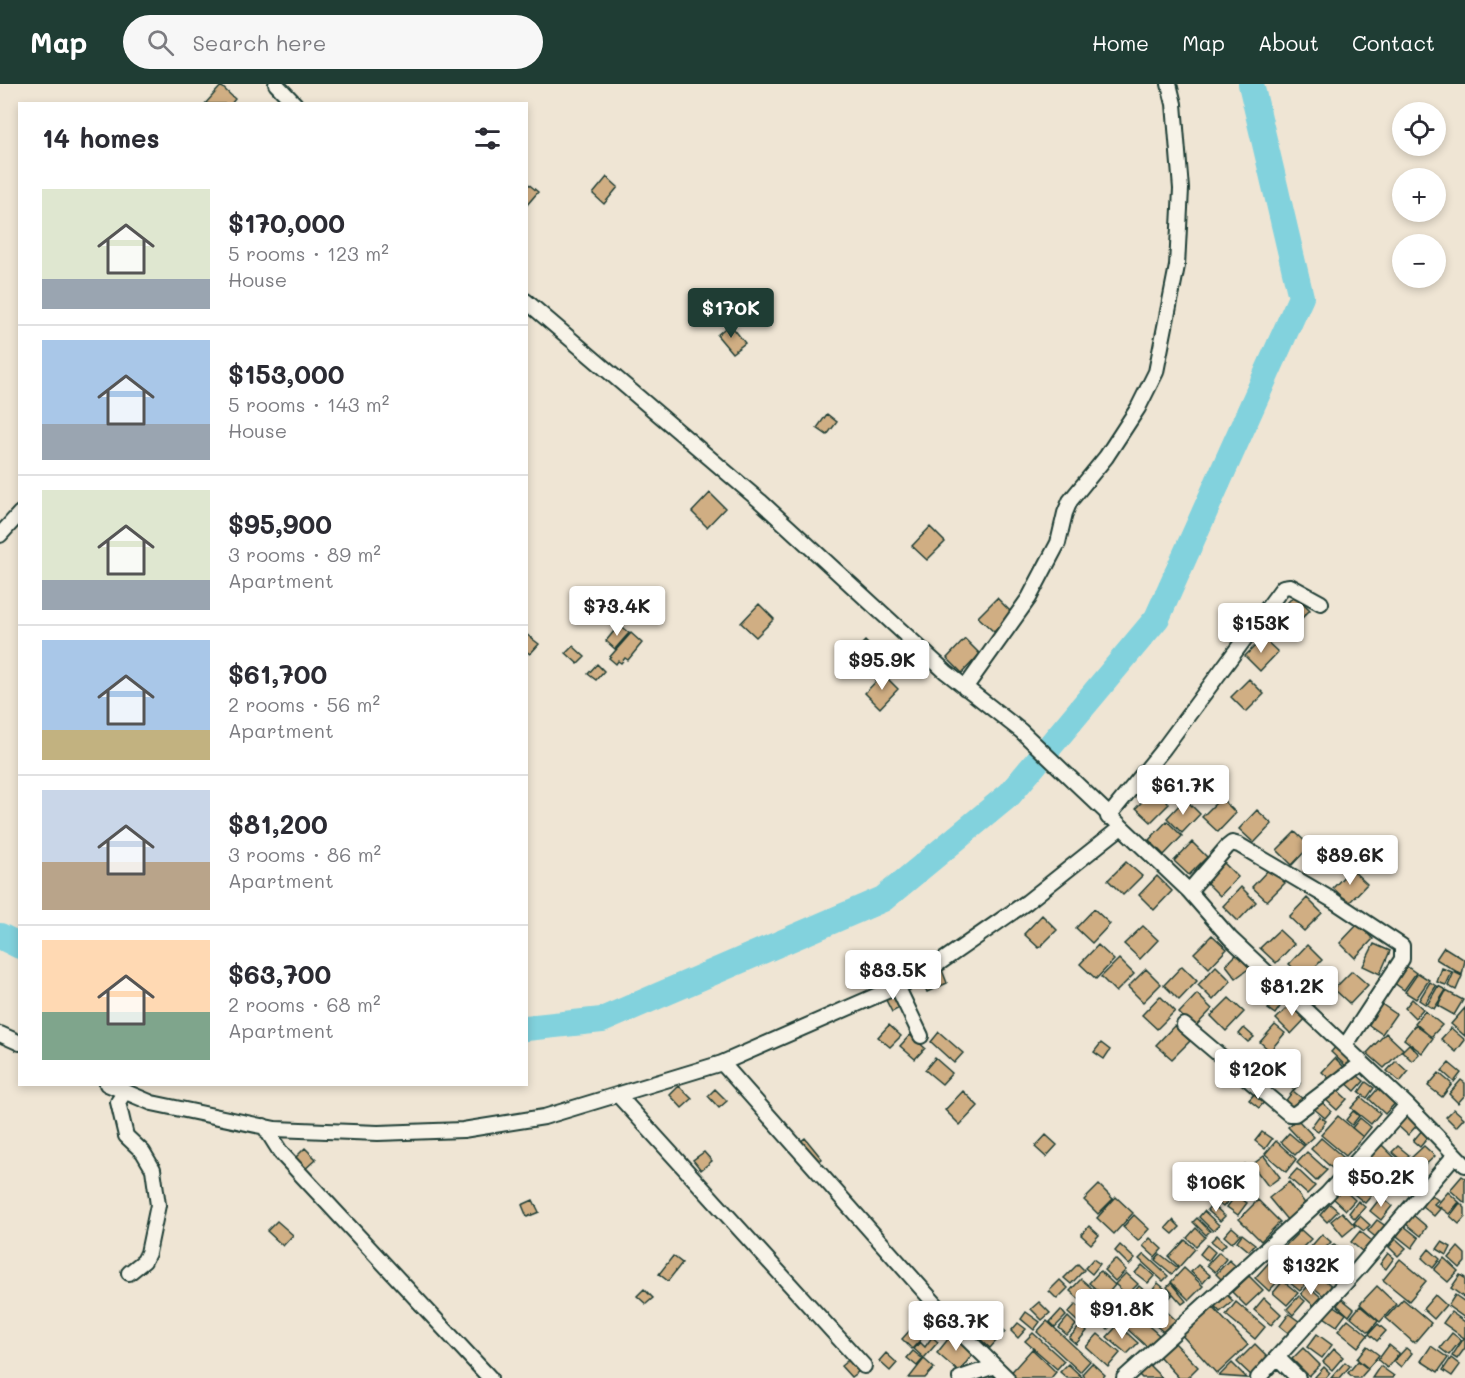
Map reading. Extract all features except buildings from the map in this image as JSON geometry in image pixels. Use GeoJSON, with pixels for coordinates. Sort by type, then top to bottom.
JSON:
{"type":"FeatureCollection","features":[{"type":"Feature","properties":{"kind":"street"},"geometry":{"type":"LineString","coordinates":[[276,84],[293,102]]}},
{"type":"Feature","properties":{"kind":"street"},"geometry":{"type":"LineString","coordinates":[[964,688],[1029,598],[1058,543],[1070,501],[1106,457],[1138,408],[1156,372],[1177,266],[1181,189],[1169,84]]}},
{"type":"Feature","properties":{"kind":"street"},"geometry":{"type":"LineString","coordinates":[[528,303],[760,501],[964,688],[1021,731],[1108,817],[1189,891],[1230,938],[1407,1105],[1465,1165]]}},
{"type":"Feature","properties":{"kind":"street"},"geometry":{"type":"LineString","coordinates":[[0,535],[18,515]]}},
{"type":"Feature","properties":{"kind":"street"},"geometry":{"type":"LineString","coordinates":[[1108,817],[1164,748],[1283,587],[1290,586],[1321,603]]}},
{"type":"Feature","properties":{"kind":"street"},"geometry":{"type":"LineString","coordinates":[[111,1086],[152,1103],[264,1126],[378,1133],[463,1130],[544,1117],[722,1063],[919,977],[1027,902],[1120,828]]}},
{"type":"Feature","properties":{"kind":"street"},"geometry":{"type":"LineString","coordinates":[[1189,891],[1227,847],[1232,843],[1239,844],[1336,902],[1402,946],[1402,958],[1345,1046]]}},
{"type":"Feature","properties":{"kind":"street"},"geometry":{"type":"LineString","coordinates":[[897,986],[921,1036]]}},
{"type":"Feature","properties":{"kind":"street"},"geometry":{"type":"LineString","coordinates":[[1184,1025],[1289,1113],[1295,1114],[1362,1063]]}},
{"type":"Feature","properties":{"kind":"street"},"geometry":{"type":"LineString","coordinates":[[0,1034],[18,1042]]}},
{"type":"Feature","properties":{"kind":"street"},"geometry":{"type":"LineString","coordinates":[[722,1063],[962,1334],[1007,1378]]}},
{"type":"Feature","properties":{"kind":"street"},"geometry":{"type":"LineString","coordinates":[[124,1093],[118,1102],[123,1129],[143,1152],[153,1169],[158,1205],[148,1253],[144,1261],[129,1273]]}},
{"type":"Feature","properties":{"kind":"street"},"geometry":{"type":"LineString","coordinates":[[618,1095],[864,1366]]}},
{"type":"Feature","properties":{"kind":"street"},"geometry":{"type":"LineString","coordinates":[[1124,1378],[1327,1194],[1407,1105]]}},
{"type":"Feature","properties":{"kind":"street"},"geometry":{"type":"LineString","coordinates":[[264,1126],[281,1153],[490,1378]]}},
{"type":"Feature","properties":{"kind":"street"},"geometry":{"type":"LineString","coordinates":[[1257,1378],[1358,1269],[1454,1156]]}},
{"type":"Feature","properties":{"kind":"street"},"geometry":{"type":"LineString","coordinates":[[1277,1357],[1298,1378]]}},
{"type":"Feature","properties":{"kind":"street"},"geometry":{"type":"LineString","coordinates":[[960,1378],[994,1366]]}},
{"type":"Feature","properties":{"kind":"waterway"},"geometry":{"type":"LineString","coordinates":[[528,1028],[602,1020],[883,899],[1010,794],[1157,618],[1301,297],[1251,84]]}},
{"type":"Feature","properties":{"kind":"waterway"},"geometry":{"type":"LineString","coordinates":[[0,936],[18,945]]}}]}
